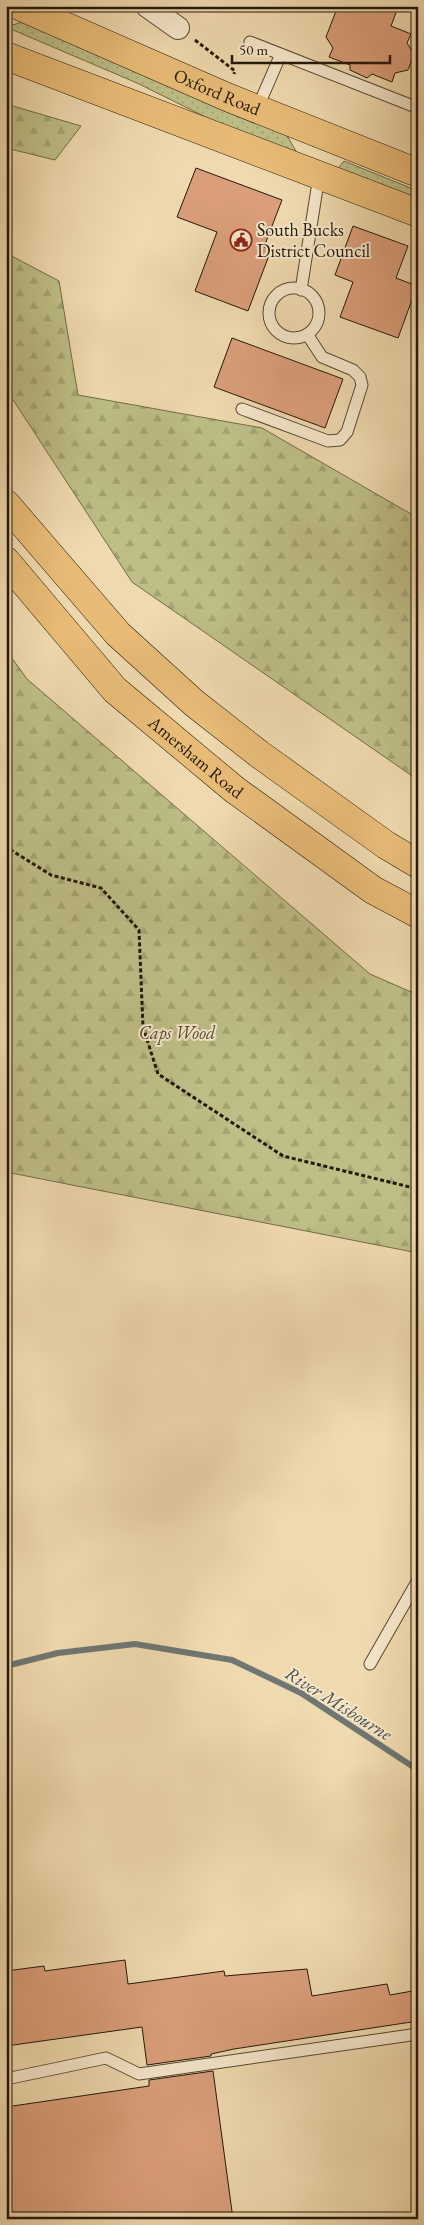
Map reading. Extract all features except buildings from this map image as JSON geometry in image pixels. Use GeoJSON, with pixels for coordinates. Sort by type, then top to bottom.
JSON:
{"type":"FeatureCollection","features":[{"type":"Feature","properties":{"kind":"main road","name":"Oxford Road"},"geometry":{"type":"LineString","coordinates":[[19,6],[227,97],[418,173]]}},
{"type":"Feature","properties":{"kind":"main road"},"geometry":{"type":"LineString","coordinates":[[6,56],[418,213]]}},
{"type":"Feature","properties":{"kind":"main road"},"geometry":{"type":"LineString","coordinates":[[317,134],[319,176]]}},
{"type":"Feature","properties":{"kind":"main road"},"geometry":{"type":"LineString","coordinates":[[6,504],[118,634],[194,703],[259,754],[386,845],[418,864]]}},
{"type":"Feature","properties":{"kind":"main road","name":"Amersham Road"},"geometry":{"type":"LineString","coordinates":[[6,561],[115,690],[234,790],[373,890],[418,914]]}},
{"type":"Feature","properties":{"kind":"street"},"geometry":{"type":"LineString","coordinates":[[147,6],[178,28]]}},
{"type":"Feature","properties":{"kind":"lane"},"geometry":{"type":"LineString","coordinates":[[250,42],[413,106],[418,103]]}},
{"type":"Feature","properties":{"kind":"lane"},"geometry":{"type":"LineString","coordinates":[[257,109],[281,54]]}},
{"type":"Feature","properties":{"kind":"lane"},"geometry":{"type":"LineString","coordinates":[[301,290],[319,176]]}},
{"type":"Feature","properties":{"kind":"lane"},"geometry":{"type":"LineString","coordinates":[[288,289],[301,290],[310,294],[318,307],[317,322],[306,334],[298,337],[282,335],[276,330],[270,314],[274,299],[280,293],[288,289]]}},
{"type":"Feature","properties":{"kind":"lane"},"geometry":{"type":"LineString","coordinates":[[242,409],[328,441],[340,440],[347,432],[362,385],[360,377],[353,370],[322,357],[306,334]]}},
{"type":"Feature","properties":{"kind":"lane"},"geometry":{"type":"LineString","coordinates":[[370,1664],[418,1580]]}},
{"type":"Feature","properties":{"kind":"lane"},"geometry":{"type":"LineString","coordinates":[[6,2079],[106,2058],[139,2074],[418,2034]]}},
{"type":"Feature","properties":{"kind":"path"},"geometry":{"type":"LineString","coordinates":[[178,28],[235,71],[227,97]]}},
{"type":"Feature","properties":{"kind":"path"},"geometry":{"type":"LineString","coordinates":[[6,830],[11,850],[51,875],[101,888],[139,930],[143,1027],[158,1074],[283,1156],[418,1189]]}},
{"type":"Feature","properties":{"kind":"green space"},"geometry":{"type":"Polygon","coordinates":[[[35,18],[284,130],[297,153],[266,147],[137,83],[6,27],[35,18]]]}},
{"type":"Feature","properties":{"kind":"green space"},"geometry":{"type":"Polygon","coordinates":[[[6,104],[81,126],[55,160],[6,148],[6,104]]]}},
{"type":"Feature","properties":{"kind":"green space"},"geometry":{"type":"Polygon","coordinates":[[[344,161],[418,191],[418,201],[336,171],[344,161]]]}},
{"type":"Feature","properties":{"kind":"green space"},"geometry":{"type":"Polygon","coordinates":[[[6,253],[59,281],[78,395],[262,428],[418,518],[418,780],[132,582],[6,389],[6,253]]]}},
{"type":"Feature","properties":{"kind":"green space","name":"Caps Wood"},"geometry":{"type":"Polygon","coordinates":[[[6,650],[27,679],[370,974],[418,995],[418,1253],[6,1172],[6,650]]]}},
{"type":"Feature","properties":{"kind":"waterway","name":"River Misbourne"},"geometry":{"type":"LineString","coordinates":[[6,1664],[10,1665],[58,1653],[135,1644],[232,1660],[301,1693],[418,1770]]}},
{"type":"Feature","properties":{"kind":"place","name":"South Bucks District Council"},"geometry":{"type":"Point","coordinates":[241,240]}}]}
